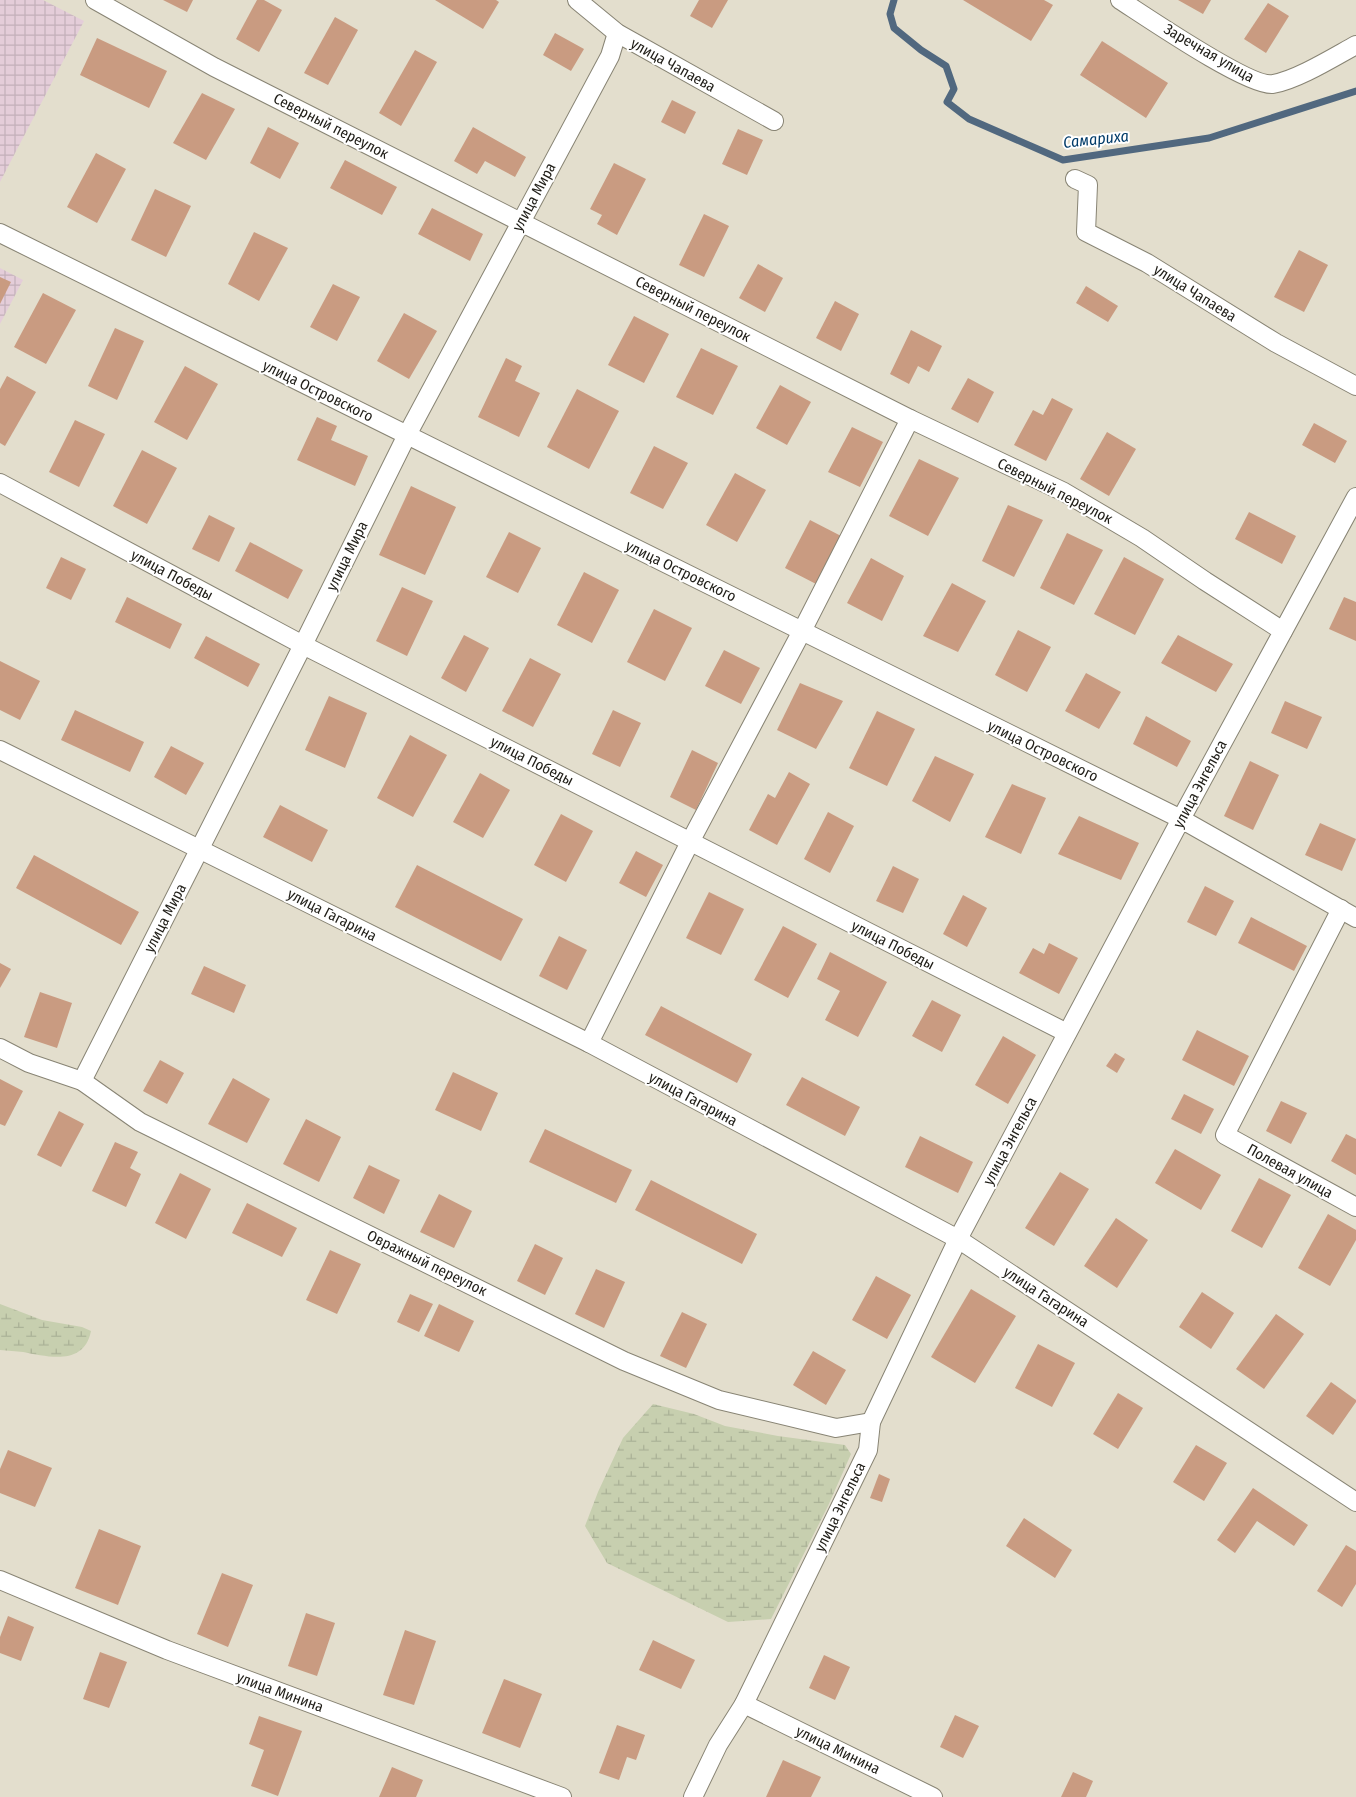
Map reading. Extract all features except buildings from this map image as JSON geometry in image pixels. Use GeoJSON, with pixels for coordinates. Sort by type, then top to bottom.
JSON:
{"type":"FeatureCollection","features":[{"type":"Feature","properties":{"kind":"street","name":"Северный переулок"},"geometry":{"type":"LineString","coordinates":[[95,0],[214,67],[910,419],[1064,492],[1142,538],[1283,631]]}},
{"type":"Feature","properties":{"kind":"street","name":"улица Чапаева"},"geometry":{"type":"LineString","coordinates":[[577,0],[617,33],[774,121]]}},
{"type":"Feature","properties":{"kind":"street","name":"Заречная улица"},"geometry":{"type":"LineString","coordinates":[[1120,0],[1226,66],[1256,82],[1272,84],[1301,74],[1356,45]]}},
{"type":"Feature","properties":{"kind":"street","name":"улица Мира"},"geometry":{"type":"LineString","coordinates":[[82,1081],[407,435],[610,56],[617,33]]}},
{"type":"Feature","properties":{"kind":"street","name":"улица Чапаева"},"geometry":{"type":"LineString","coordinates":[[1075,179],[1088,185],[1086,232],[1147,263],[1276,343],[1356,386]]}},
{"type":"Feature","properties":{"kind":"street","name":"улица Островского"},"geometry":{"type":"LineString","coordinates":[[0,233],[1181,819],[1348,914]]}},
{"type":"Feature","properties":{"kind":"street"},"geometry":{"type":"LineString","coordinates":[[589,1043],[690,842],[802,631],[910,419]]}},
{"type":"Feature","properties":{"kind":"street","name":"улица Победы"},"geometry":{"type":"LineString","coordinates":[[0,483],[303,645],[1067,1033]]}},
{"type":"Feature","properties":{"kind":"street","name":"улица Энгельса"},"geometry":{"type":"LineString","coordinates":[[692,1797],[718,1745],[744,1704],[868,1450],[871,1422],[958,1239],[1181,819],[1356,497]]}},
{"type":"Feature","properties":{"kind":"street","name":"улица Гагарина"},"geometry":{"type":"LineString","coordinates":[[0,750],[589,1043],[958,1239],[1356,1502]]}},
{"type":"Feature","properties":{"kind":"street","name":"Полевая улица"},"geometry":{"type":"LineString","coordinates":[[1348,914],[1225,1135],[1356,1207]]}},
{"type":"Feature","properties":{"kind":"street","name":"Овражный переулок"},"geometry":{"type":"LineString","coordinates":[[0,1048],[28,1062],[82,1081],[140,1122],[624,1361],[719,1400],[836,1428],[871,1422]]}},
{"type":"Feature","properties":{"kind":"street","name":"улица Минина"},"geometry":{"type":"LineString","coordinates":[[0,1580],[167,1650],[562,1797]]}},
{"type":"Feature","properties":{"kind":"street","name":"улица Минина"},"geometry":{"type":"LineString","coordinates":[[744,1704],[932,1797]]}},
{"type":"Feature","properties":{"kind":"shaded area"},"geometry":{"type":"Polygon","coordinates":[[[0,0],[43,0],[84,21],[0,182],[0,0]]]}},
{"type":"Feature","properties":{"kind":"shaded area"},"geometry":{"type":"Polygon","coordinates":[[[0,268],[23,280],[0,324],[0,268]]]}},
{"type":"Feature","properties":{"kind":"green space"},"geometry":{"type":"Polygon","coordinates":[[[0,1304],[42,1320],[82,1327],[91,1331],[87,1342],[81,1350],[73,1354],[54,1357],[0,1350],[0,1304]]]}},
{"type":"Feature","properties":{"kind":"green space"},"geometry":{"type":"Polygon","coordinates":[[[653,1404],[694,1414],[725,1426],[778,1436],[845,1445],[851,1454],[828,1506],[771,1619],[728,1622],[607,1563],[585,1526],[598,1492],[623,1438],[653,1404]]]}},
{"type":"Feature","properties":{"kind":"waterway","name":"Самариха"},"geometry":{"type":"LineString","coordinates":[[894,0],[890,14],[894,28],[921,50],[946,66],[954,89],[947,102],[969,119],[1063,160],[1209,138],[1356,91]]}}]}
